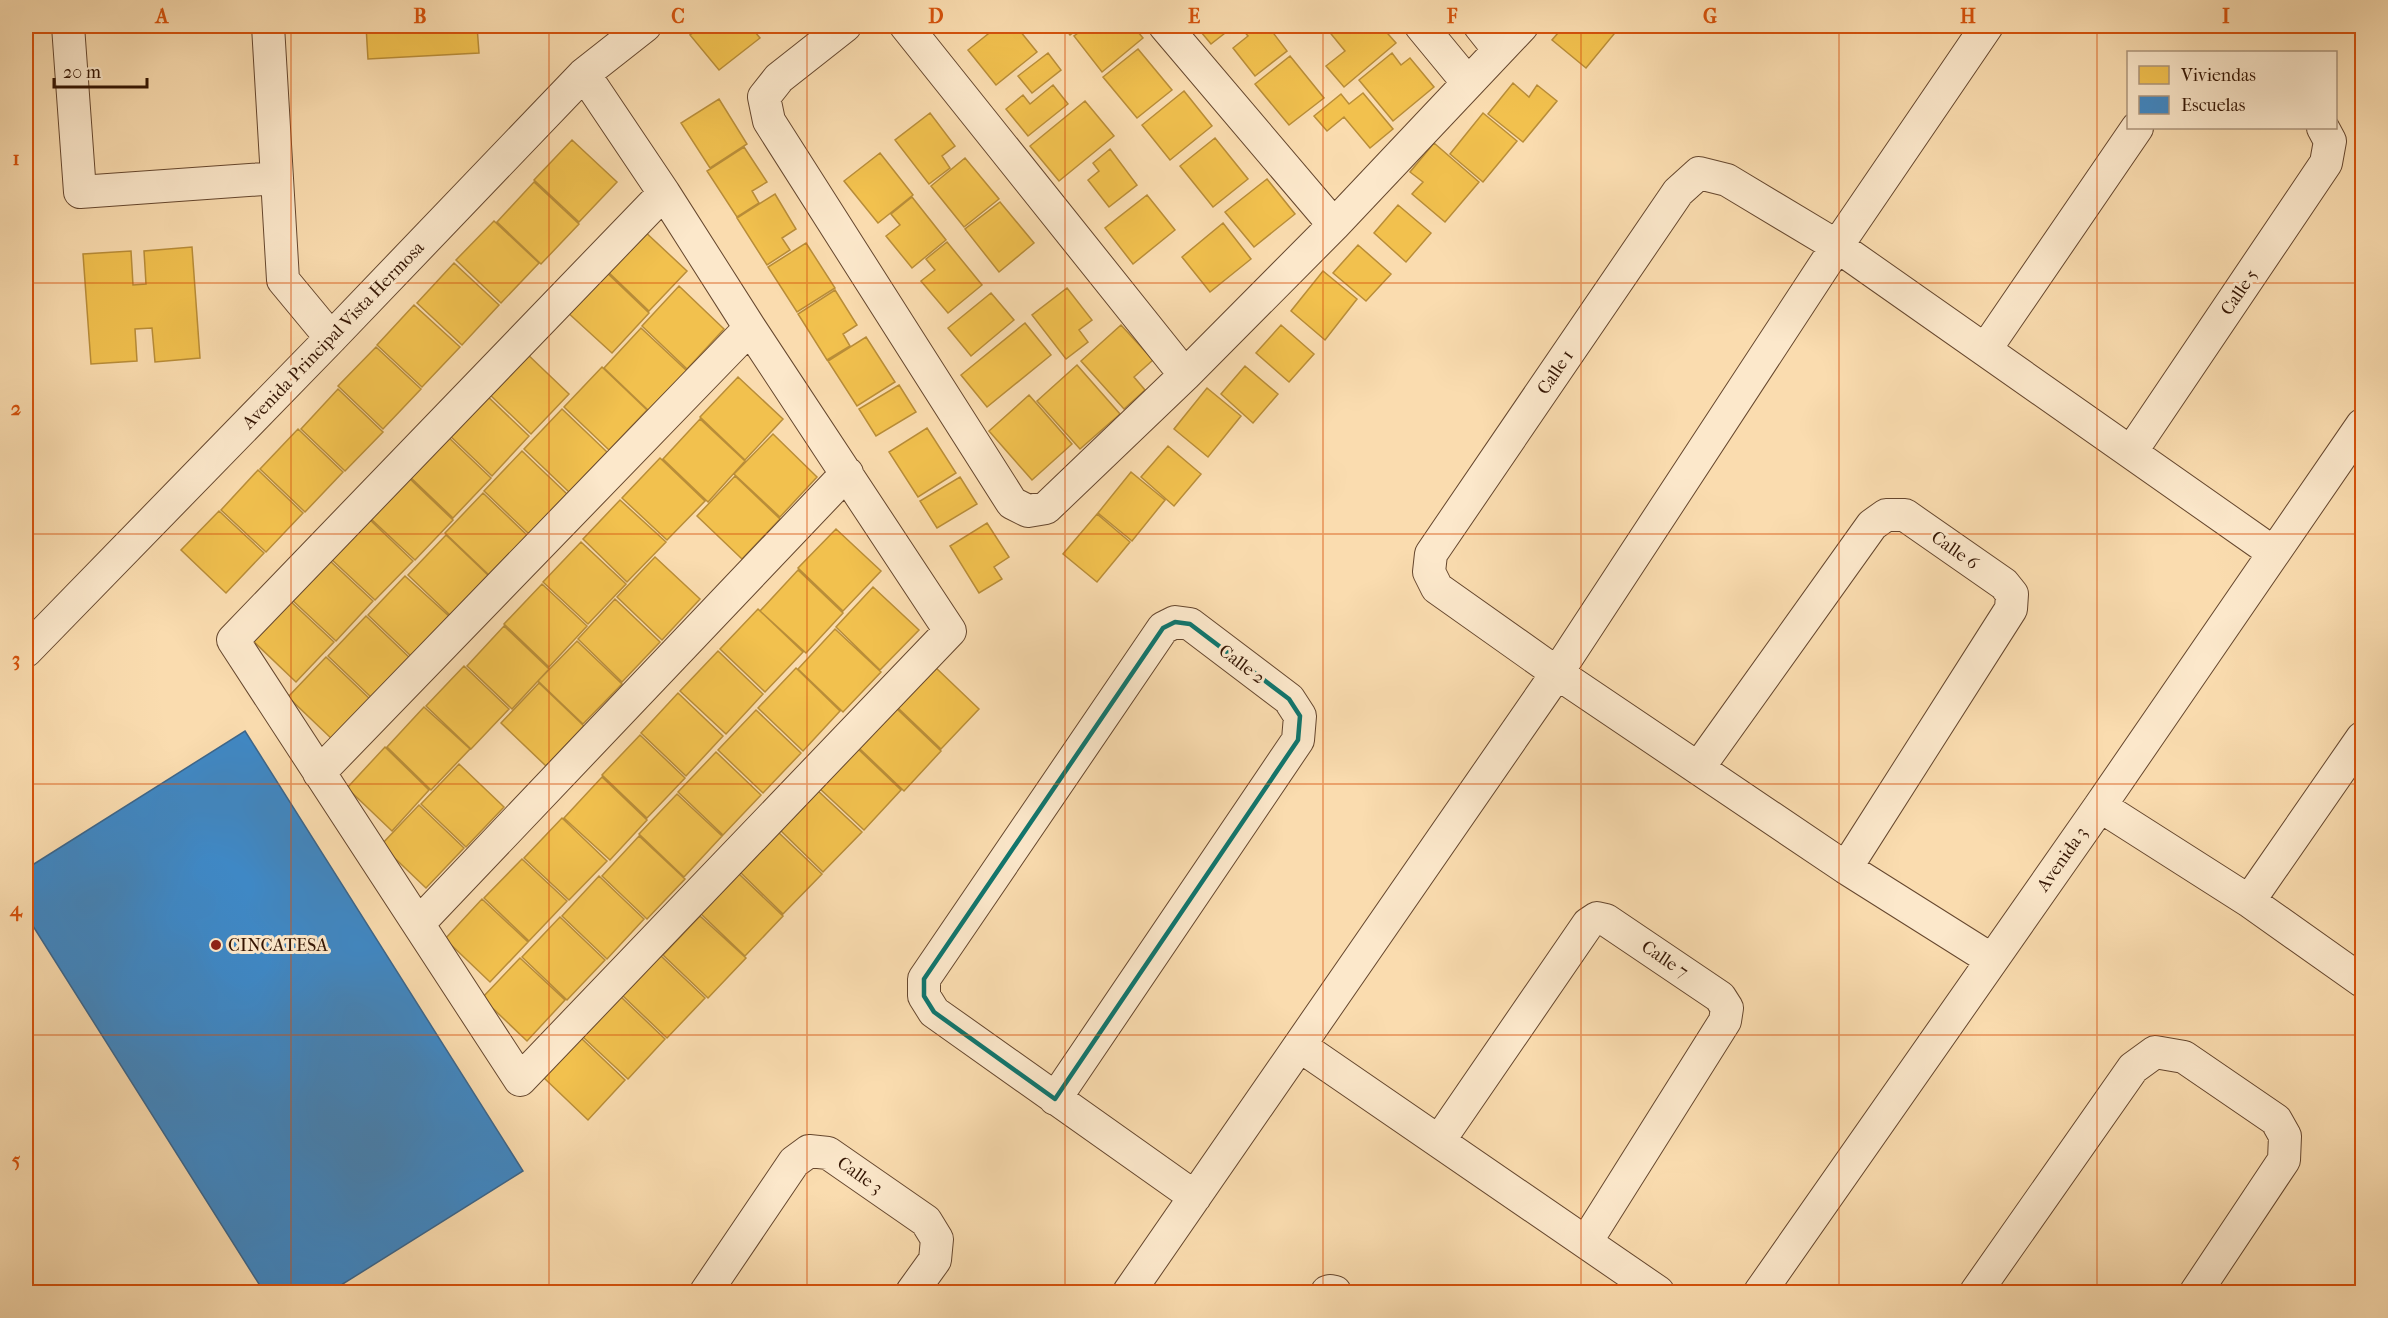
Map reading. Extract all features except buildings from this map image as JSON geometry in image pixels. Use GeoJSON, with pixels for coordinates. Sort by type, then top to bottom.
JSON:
{"type":"FeatureCollection","features":[{"type":"Feature","properties":{"kind":"street"},"geometry":{"type":"LineString","coordinates":[[68,26],[80,192],[277,178]]}},
{"type":"Feature","properties":{"kind":"street"},"geometry":{"type":"LineString","coordinates":[[268,26],[283,280],[331,338]]}},
{"type":"Feature","properties":{"kind":"street","name":"Avenida Principal Vista Hermosa"},"geometry":{"type":"LineString","coordinates":[[26,651],[584,74],[645,26]]}},
{"type":"Feature","properties":{"kind":"street"},"geometry":{"type":"LineString","coordinates":[[845,26],[779,78],[764,97],[769,121],[1012,503],[1028,511],[1046,508],[1185,375],[1334,225],[1522,26]]}},
{"type":"Feature","properties":{"kind":"street"},"geometry":{"type":"LineString","coordinates":[[906,26],[1185,375]]}},
{"type":"Feature","properties":{"kind":"street"},"geometry":{"type":"LineString","coordinates":[[1165,26],[1334,225]]}},
{"type":"Feature","properties":{"kind":"street"},"geometry":{"type":"LineString","coordinates":[[1421,26],[1468,83]]}},
{"type":"Feature","properties":{"kind":"street"},"geometry":{"type":"LineString","coordinates":[[1480,26],[1499,50]]}},
{"type":"Feature","properties":{"kind":"street"},"geometry":{"type":"LineString","coordinates":[[1129,1293],[1557,674],[1837,246],[1987,26]]}},
{"type":"Feature","properties":{"kind":"street"},"geometry":{"type":"LineString","coordinates":[[584,74],[664,194],[950,631],[520,1080],[233,640],[664,194]]}},
{"type":"Feature","properties":{"kind":"street"},"geometry":{"type":"LineString","coordinates":[[1985,350],[2136,129]]}},
{"type":"Feature","properties":{"kind":"street","name":"Calle 5"},"geometry":{"type":"LineString","coordinates":[[2131,452],[2326,163],[2330,141],[2324,129]]}},
{"type":"Feature","properties":{"kind":"street","name":"Calle 1"},"geometry":{"type":"LineString","coordinates":[[1557,674],[1437,588],[1430,573],[1431,554],[1678,192],[1699,173],[1726,180],[1837,246]]}},
{"type":"Feature","properties":{"kind":"street"},"geometry":{"type":"LineString","coordinates":[[1837,246],[2274,553]]}},
{"type":"Feature","properties":{"kind":"street"},"geometry":{"type":"LineString","coordinates":[[320,773],[750,328]]}},
{"type":"Feature","properties":{"kind":"street","name":"Avenida 3"},"geometry":{"type":"LineString","coordinates":[[1760,1293],[2100,806],[2362,425]]}},
{"type":"Feature","properties":{"kind":"street"},"geometry":{"type":"LineString","coordinates":[[419,923],[847,473]]}},
{"type":"Feature","properties":{"kind":"street","name":"Calle 6"},"geometry":{"type":"LineString","coordinates":[[1699,767],[1872,525],[1886,514],[1905,514],[2004,584],[2012,594],[2011,609],[1846,868]]}},
{"type":"Feature","properties":{"kind":"street","name":"Calle 2"},"geometry":{"type":"LineString","coordinates":[[1175,622],[1190,624],[1290,699],[1300,716],[1298,740],[1055,1098],[934,1012],[924,996],[924,979],[1163,628],[1175,622]]}},
{"type":"Feature","properties":{"kind":"street"},"geometry":{"type":"LineString","coordinates":[[1557,674],[1699,767],[1846,868],[1992,960]]}},
{"type":"Feature","properties":{"kind":"street"},"geometry":{"type":"LineString","coordinates":[[2249,902],[2362,738]]}},
{"type":"Feature","properties":{"kind":"street"},"geometry":{"type":"LineString","coordinates":[[2100,806],[2249,902],[2362,981]]}},
{"type":"Feature","properties":{"kind":"street","name":"Calle 7"},"geometry":{"type":"LineString","coordinates":[[1439,1141],[1588,924],[1597,918],[1606,920],[1720,997],[1727,1008],[1725,1021],[1586,1242]]}},
{"type":"Feature","properties":{"kind":"street"},"geometry":{"type":"LineString","coordinates":[[1300,1046],[1658,1293]]}},
{"type":"Feature","properties":{"kind":"street"},"geometry":{"type":"LineString","coordinates":[[1976,1293],[2133,1068],[2155,1052],[2184,1057],[2276,1120],[2285,1136],[2284,1160],[2196,1293]]}},
{"type":"Feature","properties":{"kind":"street"},"geometry":{"type":"LineString","coordinates":[[1055,1098],[1195,1197]]}},
{"type":"Feature","properties":{"kind":"street","name":"Calle 3"},"geometry":{"type":"LineString","coordinates":[[706,1293],[794,1162],[809,1151],[828,1153],[926,1221],[937,1239],[935,1260],[912,1293]]}},
{"type":"Feature","properties":{"kind":"street"},"geometry":{"type":"LineString","coordinates":[[1327,1293],[1330,1291],[1335,1293]]}},
{"type":"Feature","properties":{"kind":"highlighted area"},"geometry":{"type":"Polygon","coordinates":[[[1175,622],[1190,624],[1289,699],[1300,716],[1298,740],[1055,1099],[934,1012],[924,996],[924,979],[1163,628],[1175,622]]]}},
{"type":"Feature","properties":{"kind":"place","name":"CINCATESA"},"geometry":{"type":"Point","coordinates":[216,945]}}]}
